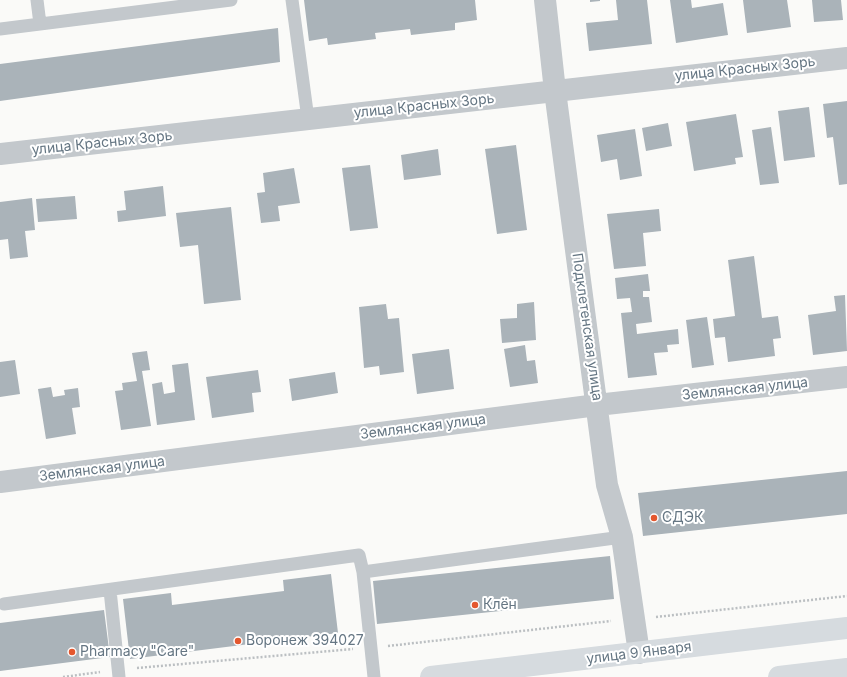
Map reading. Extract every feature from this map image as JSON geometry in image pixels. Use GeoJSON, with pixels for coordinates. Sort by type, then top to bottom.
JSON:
{"type":"FeatureCollection","features":[{"type":"Feature","properties":{"kind":"main road","name":"улица 9 Января"},"geometry":{"type":"LineString","coordinates":[[431,677],[847,628]]}},
{"type":"Feature","properties":{"kind":"main road"},"geometry":{"type":"LineString","coordinates":[[779,677],[847,669]]}},
{"type":"Feature","properties":{"kind":"street","name":"Подклетенская улица"},"geometry":{"type":"LineString","coordinates":[[545,0],[555,91],[607,485],[622,537],[639,652]]}},
{"type":"Feature","properties":{"kind":"street","name":"улица Красных Зорь"},"geometry":{"type":"LineString","coordinates":[[0,154],[847,58]]}},
{"type":"Feature","properties":{"kind":"street","name":"Землянская улица"},"geometry":{"type":"LineString","coordinates":[[0,482],[597,405],[847,377]]}},
{"type":"Feature","properties":{"kind":"lane"},"geometry":{"type":"LineString","coordinates":[[37,0],[40,24]]}},
{"type":"Feature","properties":{"kind":"lane"},"geometry":{"type":"LineString","coordinates":[[0,29],[231,0]]}},
{"type":"Feature","properties":{"kind":"lane"},"geometry":{"type":"LineString","coordinates":[[292,0],[308,119]]}},
{"type":"Feature","properties":{"kind":"lane"},"geometry":{"type":"LineString","coordinates":[[363,572],[622,537]]}},
{"type":"Feature","properties":{"kind":"lane"},"geometry":{"type":"LineString","coordinates":[[4,604],[359,555],[363,572],[374,677]]}},
{"type":"Feature","properties":{"kind":"lane"},"geometry":{"type":"LineString","coordinates":[[110,590],[119,673]]}},
{"type":"Feature","properties":{"kind":"path"},"geometry":{"type":"LineString","coordinates":[[63,677],[119,673],[371,647],[847,596]]}},
{"type":"Feature","properties":{"kind":"building"},"geometry":{"type":"Polygon","coordinates":[[[304,0],[475,0],[477,20],[455,23],[455,30],[411,35],[410,29],[375,33],[376,39],[328,45],[327,38],[309,41],[304,0]]]}},
{"type":"Feature","properties":{"kind":"building"},"geometry":{"type":"Polygon","coordinates":[[[590,0],[600,0],[600,1],[590,2],[590,0]]]}},
{"type":"Feature","properties":{"kind":"building"},"geometry":{"type":"Polygon","coordinates":[[[616,0],[647,0],[652,44],[589,51],[586,23],[618,20],[616,0]]]}},
{"type":"Feature","properties":{"kind":"building"},"geometry":{"type":"Polygon","coordinates":[[[670,0],[691,0],[692,8],[723,3],[728,35],[676,43],[670,0]]]}},
{"type":"Feature","properties":{"kind":"building"},"geometry":{"type":"Polygon","coordinates":[[[743,0],[787,0],[791,27],[747,33],[743,0]]]}},
{"type":"Feature","properties":{"kind":"building"},"geometry":{"type":"Polygon","coordinates":[[[812,0],[841,0],[843,20],[814,22],[812,0]]]}},
{"type":"Feature","properties":{"kind":"building"},"geometry":{"type":"Polygon","coordinates":[[[278,28],[280,62],[0,101],[0,64],[278,28]]]}},
{"type":"Feature","properties":{"kind":"building"},"geometry":{"type":"Polygon","coordinates":[[[847,101],[847,184],[839,185],[833,137],[827,138],[823,104],[847,101]]]}},
{"type":"Feature","properties":{"kind":"building"},"geometry":{"type":"Polygon","coordinates":[[[809,107],[815,157],[784,161],[778,111],[809,107]]]}},
{"type":"Feature","properties":{"kind":"building"},"geometry":{"type":"Polygon","coordinates":[[[736,114],[743,157],[735,158],[736,164],[694,171],[686,122],[736,114]]]}},
{"type":"Feature","properties":{"kind":"building"},"geometry":{"type":"Polygon","coordinates":[[[668,123],[672,146],[646,151],[642,128],[668,123]]]}},
{"type":"Feature","properties":{"kind":"building"},"geometry":{"type":"Polygon","coordinates":[[[771,127],[779,183],[760,185],[752,130],[771,127]]]}},
{"type":"Feature","properties":{"kind":"building"},"geometry":{"type":"Polygon","coordinates":[[[635,129],[642,176],[620,180],[617,159],[601,162],[597,135],[635,129]]]}},
{"type":"Feature","properties":{"kind":"building"},"geometry":{"type":"Polygon","coordinates":[[[516,145],[527,230],[497,234],[485,149],[516,145]]]}},
{"type":"Feature","properties":{"kind":"building"},"geometry":{"type":"Polygon","coordinates":[[[438,149],[441,175],[404,180],[401,155],[438,149]]]}},
{"type":"Feature","properties":{"kind":"building"},"geometry":{"type":"Polygon","coordinates":[[[370,165],[378,228],[350,231],[342,168],[370,165]]]}},
{"type":"Feature","properties":{"kind":"building"},"geometry":{"type":"Polygon","coordinates":[[[294,168],[300,203],[278,206],[280,221],[261,223],[257,193],[265,192],[263,173],[294,168]]]}},
{"type":"Feature","properties":{"kind":"building"},"geometry":{"type":"Polygon","coordinates":[[[163,186],[166,216],[118,222],[117,211],[126,210],[124,191],[163,186]]]}},
{"type":"Feature","properties":{"kind":"building"},"geometry":{"type":"Polygon","coordinates":[[[75,196],[77,219],[38,222],[36,199],[75,196]]]}},
{"type":"Feature","properties":{"kind":"building"},"geometry":{"type":"Polygon","coordinates":[[[32,198],[35,230],[25,231],[28,257],[10,259],[8,239],[0,240],[0,202],[32,198]]]}},
{"type":"Feature","properties":{"kind":"building"},"geometry":{"type":"Polygon","coordinates":[[[231,207],[241,300],[204,304],[198,245],[180,247],[176,213],[231,207]]]}},
{"type":"Feature","properties":{"kind":"building"},"geometry":{"type":"Polygon","coordinates":[[[659,209],[661,231],[643,233],[646,266],[614,269],[607,214],[659,209]]]}},
{"type":"Feature","properties":{"kind":"building"},"geometry":{"type":"Polygon","coordinates":[[[754,256],[762,318],[778,316],[781,338],[773,339],[775,356],[728,362],[725,337],[715,338],[713,319],[735,316],[728,260],[754,256]]]}},
{"type":"Feature","properties":{"kind":"building"},"geometry":{"type":"Polygon","coordinates":[[[648,274],[650,291],[643,291],[643,297],[649,297],[652,322],[636,324],[637,334],[678,329],[679,344],[667,345],[668,352],[654,353],[657,375],[628,378],[621,313],[632,312],[630,298],[617,299],[615,278],[648,274]]]}},
{"type":"Feature","properties":{"kind":"building"},"geometry":{"type":"Polygon","coordinates":[[[845,295],[847,351],[813,355],[808,315],[836,311],[834,296],[845,295]]]}},
{"type":"Feature","properties":{"kind":"building"},"geometry":{"type":"Polygon","coordinates":[[[534,302],[536,340],[502,343],[500,319],[517,318],[517,304],[534,302]]]}},
{"type":"Feature","properties":{"kind":"building"},"geometry":{"type":"Polygon","coordinates":[[[386,304],[388,319],[399,318],[404,372],[380,375],[379,366],[364,368],[359,307],[386,304]]]}},
{"type":"Feature","properties":{"kind":"building"},"geometry":{"type":"Polygon","coordinates":[[[707,317],[714,365],[692,368],[686,320],[707,317]]]}},
{"type":"Feature","properties":{"kind":"building"},"geometry":{"type":"Polygon","coordinates":[[[525,345],[527,361],[535,360],[538,383],[510,387],[504,349],[525,345]]]}},
{"type":"Feature","properties":{"kind":"building"},"geometry":{"type":"Polygon","coordinates":[[[449,349],[454,389],[417,394],[412,354],[449,349]]]}},
{"type":"Feature","properties":{"kind":"building"},"geometry":{"type":"Polygon","coordinates":[[[147,351],[150,370],[142,371],[151,426],[121,430],[115,391],[123,390],[122,383],[137,381],[132,353],[147,351]]]}},
{"type":"Feature","properties":{"kind":"building"},"geometry":{"type":"Polygon","coordinates":[[[15,360],[20,394],[0,397],[0,362],[15,360]]]}},
{"type":"Feature","properties":{"kind":"building"},"geometry":{"type":"Polygon","coordinates":[[[188,363],[195,420],[157,425],[152,384],[162,382],[164,394],[175,392],[172,365],[188,363]]]}},
{"type":"Feature","properties":{"kind":"building"},"geometry":{"type":"Polygon","coordinates":[[[258,370],[261,392],[252,393],[254,412],[212,418],[206,377],[258,370]]]}},
{"type":"Feature","properties":{"kind":"building"},"geometry":{"type":"Polygon","coordinates":[[[335,372],[338,393],[292,401],[289,379],[335,372]]]}},
{"type":"Feature","properties":{"kind":"building"},"geometry":{"type":"Polygon","coordinates":[[[51,387],[53,397],[65,395],[64,390],[78,388],[80,407],[72,408],[76,434],[46,439],[38,389],[51,387]]]}},
{"type":"Feature","properties":{"kind":"building"},"geometry":{"type":"Polygon","coordinates":[[[847,471],[847,514],[643,536],[638,493],[847,471]]]}},
{"type":"Feature","properties":{"kind":"building"},"geometry":{"type":"Polygon","coordinates":[[[610,556],[614,599],[377,624],[373,581],[610,556]]]}},
{"type":"Feature","properties":{"kind":"building"},"geometry":{"type":"Polygon","coordinates":[[[331,574],[338,633],[130,659],[123,599],[171,593],[172,605],[284,591],[283,580],[331,574]]]}},
{"type":"Feature","properties":{"kind":"building"},"geometry":{"type":"Polygon","coordinates":[[[104,610],[110,657],[0,671],[0,623],[104,610]]]}},
{"type":"Feature","properties":{"kind":"place","name":"СДЭК"},"geometry":{"type":"Point","coordinates":[654,518]}},
{"type":"Feature","properties":{"kind":"place","name":"Клён"},"geometry":{"type":"Point","coordinates":[475,605]}},
{"type":"Feature","properties":{"kind":"place","name":"Воронеж 394027"},"geometry":{"type":"Point","coordinates":[238,641]}},
{"type":"Feature","properties":{"kind":"place","name":"Pharmacy \"Care\""},"geometry":{"type":"Point","coordinates":[72,652]}}]}
